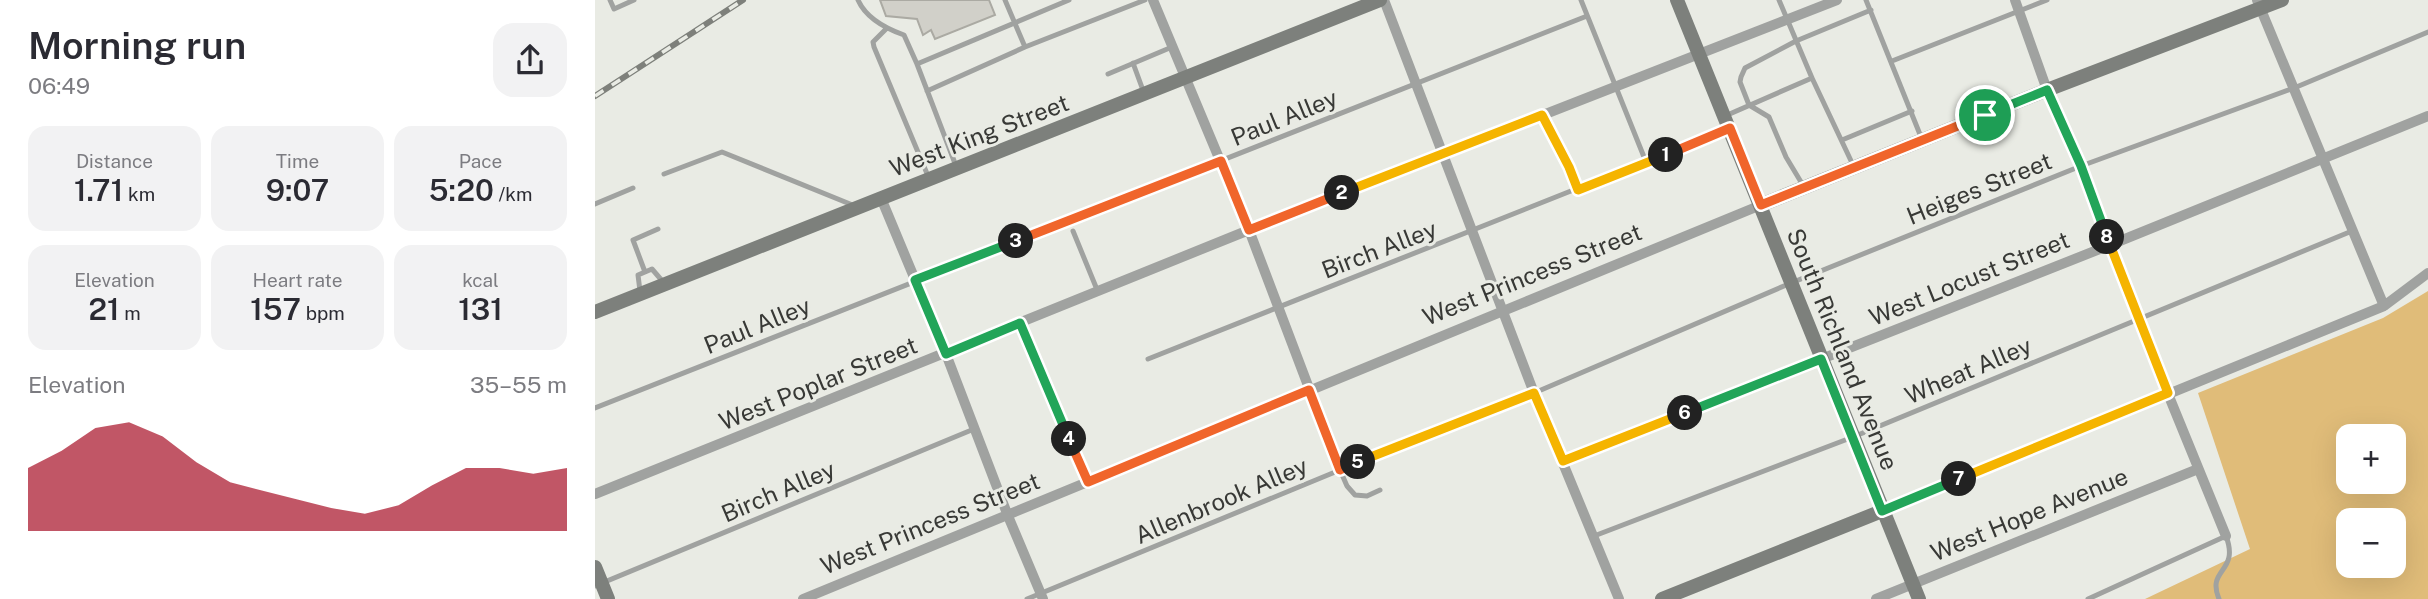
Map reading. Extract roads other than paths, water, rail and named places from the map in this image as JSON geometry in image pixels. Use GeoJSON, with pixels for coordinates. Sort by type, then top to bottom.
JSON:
{"type":"FeatureCollection","features":[{"type":"Feature","properties":{"kind":"street"},"geometry":{"type":"LineString","coordinates":[[1153,0],[1249,230],[1340,470]]}},
{"type":"Feature","properties":{"kind":"street"},"geometry":{"type":"LineString","coordinates":[[1382,0],[1417,83],[1534,393],[1619,599]]}},
{"type":"Feature","properties":{"kind":"street","name":"West King Street"},"geometry":{"type":"LineString","coordinates":[[595,312],[1382,0]]}},
{"type":"Feature","properties":{"kind":"street","name":"South Richland Avenue"},"geometry":{"type":"LineString","coordinates":[[1677,0],[1919,599]]}},
{"type":"Feature","properties":{"kind":"street","name":"West Poplar Street"},"geometry":{"type":"LineString","coordinates":[[595,494],[1249,230],[1837,0]]}},
{"type":"Feature","properties":{"kind":"street","name":"West Princess Street"},"geometry":{"type":"LineString","coordinates":[[803,599],[1854,167],[2259,5],[2281,0]]}},
{"type":"Feature","properties":{"kind":"street"},"geometry":{"type":"LineString","coordinates":[[2017,5],[2047,90],[2081,166],[2137,318],[2226,536]]}},
{"type":"Feature","properties":{"kind":"street"},"geometry":{"type":"LineString","coordinates":[[2259,5],[2384,306]]}},
{"type":"Feature","properties":{"kind":"street","name":"West Locust Street"},"geometry":{"type":"LineString","coordinates":[[1563,461],[2324,160],[2428,116]]}},
{"type":"Feature","properties":{"kind":"street"},"geometry":{"type":"LineString","coordinates":[[881,198],[1042,596]]}},
{"type":"Feature","properties":{"kind":"street"},"geometry":{"type":"LineString","coordinates":[[1662,599],[2384,306],[2428,272]]}},
{"type":"Feature","properties":{"kind":"street"},"geometry":{"type":"LineString","coordinates":[[1020,323],[1088,482]]}},
{"type":"Feature","properties":{"kind":"street","name":"West Hope Avenue"},"geometry":{"type":"LineString","coordinates":[[1876,599],[2199,469]]}},
{"type":"Feature","properties":{"kind":"street"},"geometry":{"type":"LineString","coordinates":[[595,567],[598,585],[608,599]]}},
{"type":"Feature","properties":{"kind":"lane"},"geometry":{"type":"LineString","coordinates":[[610,0],[614,9],[634,0]]}},
{"type":"Feature","properties":{"kind":"lane"},"geometry":{"type":"LineString","coordinates":[[858,0],[860,6],[886,29],[904,35],[957,169]]}},
{"type":"Feature","properties":{"kind":"lane"},"geometry":{"type":"LineString","coordinates":[[1005,0],[1025,47]]}},
{"type":"Feature","properties":{"kind":"lane"},"geometry":{"type":"LineString","coordinates":[[917,64],[1069,0]]}},
{"type":"Feature","properties":{"kind":"lane"},"geometry":{"type":"LineString","coordinates":[[927,91],[1025,47],[1146,0]]}},
{"type":"Feature","properties":{"kind":"lane"},"geometry":{"type":"LineString","coordinates":[[1581,0],[1646,162]]}},
{"type":"Feature","properties":{"kind":"lane"},"geometry":{"type":"LineString","coordinates":[[1779,0],[1786,21],[1854,167]]}},
{"type":"Feature","properties":{"kind":"lane"},"geometry":{"type":"LineString","coordinates":[[1866,0],[1922,140]]}},
{"type":"Feature","properties":{"kind":"lane"},"geometry":{"type":"LineString","coordinates":[[1892,61],[2017,5],[2047,0]]}},
{"type":"Feature","properties":{"kind":"lane"},"geometry":{"type":"LineString","coordinates":[[1804,188],[1786,157],[1769,117],[1749,105],[1740,82],[1745,68],[1796,41],[1871,10]]}},
{"type":"Feature","properties":{"kind":"lane","name":"Paul Alley"},"geometry":{"type":"LineString","coordinates":[[595,408],[1587,16]]}},
{"type":"Feature","properties":{"kind":"lane"},"geometry":{"type":"LineString","coordinates":[[886,29],[873,42],[874,47],[929,179]]}},
{"type":"Feature","properties":{"kind":"lane","name":"Heiges Street"},"geometry":{"type":"LineString","coordinates":[[1701,321],[2081,166],[2294,88],[2428,32]]}},
{"type":"Feature","properties":{"kind":"lane"},"geometry":{"type":"LineString","coordinates":[[1108,74],[1173,47]]}},
{"type":"Feature","properties":{"kind":"lane"},"geometry":{"type":"LineString","coordinates":[[1133,63],[1144,95]]}},
{"type":"Feature","properties":{"kind":"lane","name":"Birch Alley"},"geometry":{"type":"LineString","coordinates":[[1148,359],[1646,162],[1727,122],[1749,105],[1812,78]]}},
{"type":"Feature","properties":{"kind":"lane"},"geometry":{"type":"LineString","coordinates":[[1842,140],[1912,111]]}},
{"type":"Feature","properties":{"kind":"lane"},"geometry":{"type":"LineString","coordinates":[[1542,115],[1578,190]]}},
{"type":"Feature","properties":{"kind":"lane"},"geometry":{"type":"LineString","coordinates":[[664,174],[722,152],[858,207]]}},
{"type":"Feature","properties":{"kind":"lane"},"geometry":{"type":"LineString","coordinates":[[595,204],[633,188]]}},
{"type":"Feature","properties":{"kind":"lane"},"geometry":{"type":"LineString","coordinates":[[645,272],[633,240],[658,229]]}},
{"type":"Feature","properties":{"kind":"lane"},"geometry":{"type":"LineString","coordinates":[[1073,231],[1098,292]]}},
{"type":"Feature","properties":{"kind":"lane","name":"Wheat Alley"},"geometry":{"type":"LineString","coordinates":[[1594,536],[1853,438],[2352,231]]}},
{"type":"Feature","properties":{"kind":"lane"},"geometry":{"type":"LineString","coordinates":[[641,294],[638,275],[652,269],[665,284]]}},
{"type":"Feature","properties":{"kind":"lane","name":"Allenbrook Alley"},"geometry":{"type":"LineString","coordinates":[[1027,599],[1042,596],[1340,470],[1534,393],[1701,321]]}},
{"type":"Feature","properties":{"kind":"lane","name":"Birch Alley"},"geometry":{"type":"LineString","coordinates":[[598,585],[974,429]]}},
{"type":"Feature","properties":{"kind":"lane"},"geometry":{"type":"LineString","coordinates":[[1340,470],[1347,486],[1355,495],[1367,496],[1380,490]]}},
{"type":"Feature","properties":{"kind":"lane"},"geometry":{"type":"LineString","coordinates":[[2088,599],[2226,536],[2230,555],[2227,566],[2215,584],[2219,599]]}},
{"type":"Feature","properties":{"kind":"railway"},"geometry":{"type":"LineString","coordinates":[[595,96],[743,0]]}}]}
